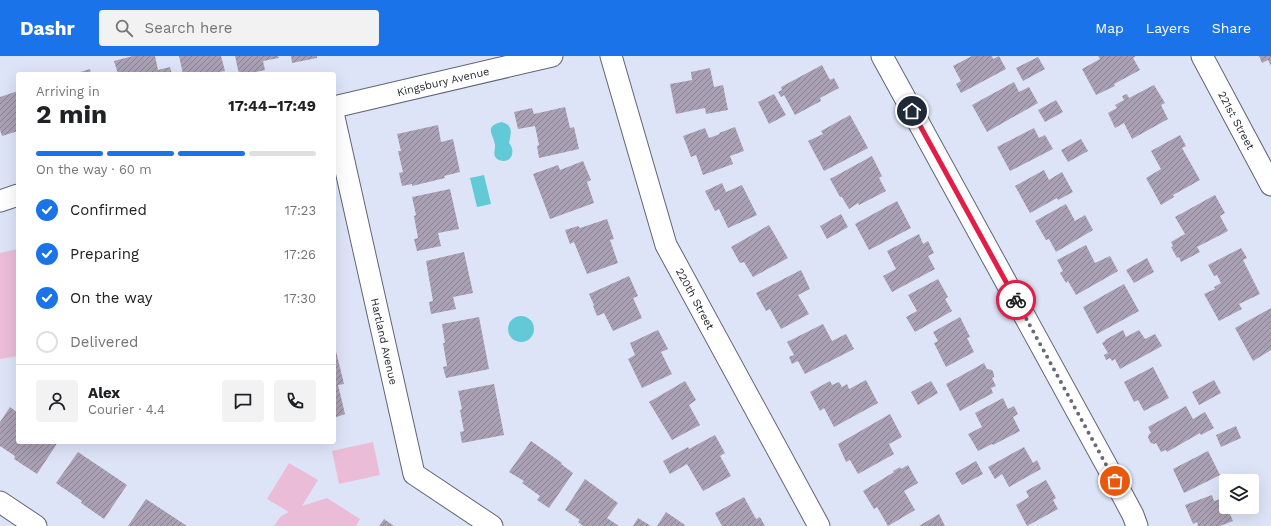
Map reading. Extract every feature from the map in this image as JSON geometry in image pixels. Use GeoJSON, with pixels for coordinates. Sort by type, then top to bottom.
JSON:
{"type":"FeatureCollection","features":[{"type":"Feature","properties":{"kind":"street","name":"Kingsbury Avenue"},"geometry":{"type":"LineString","coordinates":[[336,107],[552,56]]}},
{"type":"Feature","properties":{"kind":"street","name":"220th Street"},"geometry":{"type":"LineString","coordinates":[[611,56],[666,245],[819,526]]}},
{"type":"Feature","properties":{"kind":"street"},"geometry":{"type":"LineString","coordinates":[[882,56],[1109,470],[1133,515],[1137,526]]}},
{"type":"Feature","properties":{"kind":"street","name":"221st Street"},"geometry":{"type":"LineString","coordinates":[[1202,56],[1271,185]]}},
{"type":"Feature","properties":{"kind":"street","name":"Hartland Avenue"},"geometry":{"type":"LineString","coordinates":[[336,126],[414,474],[492,526]]}},
{"type":"Feature","properties":{"kind":"street"},"geometry":{"type":"LineString","coordinates":[[0,201],[16,196]]}},
{"type":"Feature","properties":{"kind":"street"},"geometry":{"type":"LineString","coordinates":[[0,502],[36,526]]}},
{"type":"Feature","properties":{"kind":"shaded area"},"geometry":{"type":"Polygon","coordinates":[[[16,249],[16,356],[0,359],[0,253],[16,249]]]}},
{"type":"Feature","properties":{"kind":"shaded area"},"geometry":{"type":"Polygon","coordinates":[[[373,442],[380,475],[339,484],[332,451],[373,442]]]}},
{"type":"Feature","properties":{"kind":"shaded area"},"geometry":{"type":"Polygon","coordinates":[[[289,463],[318,480],[302,506],[327,498],[360,519],[356,526],[274,526],[281,516],[289,512],[267,499],[289,463]]]}},
{"type":"Feature","properties":{"kind":"water"},"geometry":{"type":"Polygon","coordinates":[[[502,122],[511,130],[509,143],[512,154],[506,161],[499,160],[495,155],[495,146],[491,132],[492,126],[502,122]]]}},
{"type":"Feature","properties":{"kind":"water"},"geometry":{"type":"Polygon","coordinates":[[[484,175],[491,204],[477,207],[470,178],[484,175]]]}},
{"type":"Feature","properties":{"kind":"water"},"geometry":{"type":"Polygon","coordinates":[[[521,316],[530,320],[534,329],[530,338],[521,342],[512,338],[508,329],[512,320],[521,316]]]}},
{"type":"Feature","properties":{"kind":"building"},"geometry":{"type":"Polygon","coordinates":[[[133,56],[155,56],[158,70],[170,67],[171,72],[117,72],[114,61],[133,56]]]}},
{"type":"Feature","properties":{"kind":"building"},"geometry":{"type":"Polygon","coordinates":[[[179,56],[221,56],[225,71],[220,72],[183,72],[179,56]]]}},
{"type":"Feature","properties":{"kind":"building"},"geometry":{"type":"Polygon","coordinates":[[[235,56],[278,56],[279,58],[263,61],[265,70],[256,72],[239,72],[235,56]]]}},
{"type":"Feature","properties":{"kind":"building"},"geometry":{"type":"Polygon","coordinates":[[[291,56],[317,56],[317,58],[292,63],[291,56]]]}},
{"type":"Feature","properties":{"kind":"building"},"geometry":{"type":"Polygon","coordinates":[[[972,56],[992,56],[993,59],[999,56],[1006,69],[961,93],[956,84],[961,81],[953,66],[972,56]]]}},
{"type":"Feature","properties":{"kind":"building"},"geometry":{"type":"Polygon","coordinates":[[[1098,56],[1136,56],[1133,58],[1140,70],[1114,84],[1115,86],[1096,95],[1082,69],[1100,59],[1098,56]]]}},
{"type":"Feature","properties":{"kind":"building"},"geometry":{"type":"Polygon","coordinates":[[[1259,56],[1271,56],[1271,66],[1268,60],[1262,63],[1259,56]]]}},
{"type":"Feature","properties":{"kind":"building"},"geometry":{"type":"Polygon","coordinates":[[[1038,57],[1045,69],[1023,81],[1016,68],[1038,57]]]}},
{"type":"Feature","properties":{"kind":"building"},"geometry":{"type":"Polygon","coordinates":[[[822,65],[830,80],[834,78],[839,88],[820,98],[821,101],[795,115],[784,95],[781,97],[778,92],[782,90],[781,87],[822,65]]]}},
{"type":"Feature","properties":{"kind":"building"},"geometry":{"type":"Polygon","coordinates":[[[710,68],[714,87],[723,85],[728,110],[706,114],[705,108],[676,114],[670,84],[692,80],[691,72],[710,68]]]}},
{"type":"Feature","properties":{"kind":"building"},"geometry":{"type":"Polygon","coordinates":[[[90,69],[91,72],[80,72],[90,69]]]}},
{"type":"Feature","properties":{"kind":"building"},"geometry":{"type":"Polygon","coordinates":[[[1014,82],[1019,92],[1029,87],[1038,103],[987,132],[972,105],[1014,82]]]}},
{"type":"Feature","properties":{"kind":"building"},"geometry":{"type":"Polygon","coordinates":[[[1154,85],[1165,103],[1161,105],[1168,119],[1132,139],[1124,123],[1115,128],[1108,113],[1117,108],[1115,105],[1124,100],[1122,96],[1127,94],[1129,98],[1154,85]]]}},
{"type":"Feature","properties":{"kind":"building"},"geometry":{"type":"Polygon","coordinates":[[[16,92],[16,132],[2,136],[0,130],[0,97],[16,92]]]}},
{"type":"Feature","properties":{"kind":"building"},"geometry":{"type":"Polygon","coordinates":[[[774,94],[786,115],[769,124],[758,102],[774,94]]]}},
{"type":"Feature","properties":{"kind":"building"},"geometry":{"type":"Polygon","coordinates":[[[1056,100],[1063,112],[1045,122],[1038,110],[1056,100]]]}},
{"type":"Feature","properties":{"kind":"building"},"geometry":{"type":"Polygon","coordinates":[[[565,107],[570,128],[574,127],[579,149],[539,158],[537,146],[539,145],[535,126],[518,129],[514,112],[532,108],[534,114],[565,107]]]}},
{"type":"Feature","properties":{"kind":"building"},"geometry":{"type":"Polygon","coordinates":[[[850,115],[868,148],[824,171],[808,141],[823,134],[821,131],[850,115]]]}},
{"type":"Feature","properties":{"kind":"building"},"geometry":{"type":"Polygon","coordinates":[[[438,125],[441,142],[453,139],[460,172],[444,176],[445,178],[412,186],[412,184],[402,186],[399,173],[403,172],[398,151],[401,151],[397,134],[438,125]]]}},
{"type":"Feature","properties":{"kind":"building"},"geometry":{"type":"Polygon","coordinates":[[[735,127],[744,151],[730,156],[733,164],[703,175],[696,155],[691,157],[683,136],[705,128],[709,138],[735,127]]]}},
{"type":"Feature","properties":{"kind":"building"},"geometry":{"type":"Polygon","coordinates":[[[1034,128],[1039,138],[1045,135],[1053,149],[1010,171],[997,147],[1034,128]]]}},
{"type":"Feature","properties":{"kind":"building"},"geometry":{"type":"Polygon","coordinates":[[[1180,135],[1186,146],[1182,148],[1200,180],[1173,195],[1174,197],[1161,205],[1146,178],[1161,169],[1151,151],[1180,135]]]}},
{"type":"Feature","properties":{"kind":"building"},"geometry":{"type":"Polygon","coordinates":[[[1081,139],[1088,151],[1068,162],[1061,150],[1081,139]]]}},
{"type":"Feature","properties":{"kind":"building"},"geometry":{"type":"Polygon","coordinates":[[[872,156],[882,176],[879,178],[886,191],[859,205],[858,203],[849,209],[830,179],[872,156]]]}},
{"type":"Feature","properties":{"kind":"building"},"geometry":{"type":"Polygon","coordinates":[[[583,161],[591,180],[587,182],[594,203],[550,219],[533,174],[558,165],[560,170],[583,161]]]}},
{"type":"Feature","properties":{"kind":"building"},"geometry":{"type":"Polygon","coordinates":[[[1044,170],[1049,180],[1062,172],[1073,192],[1058,200],[1057,198],[1030,213],[1015,186],[1044,170]]]}},
{"type":"Feature","properties":{"kind":"building"},"geometry":{"type":"Polygon","coordinates":[[[722,183],[726,192],[742,185],[757,215],[728,228],[719,209],[715,211],[705,191],[722,183]]]}},
{"type":"Feature","properties":{"kind":"building"},"geometry":{"type":"Polygon","coordinates":[[[450,189],[459,229],[438,233],[441,246],[417,251],[414,239],[418,238],[414,216],[416,215],[412,197],[450,189]]]}},
{"type":"Feature","properties":{"kind":"building"},"geometry":{"type":"Polygon","coordinates":[[[1215,195],[1225,213],[1220,216],[1228,231],[1197,247],[1200,252],[1181,262],[1171,247],[1173,246],[1171,242],[1185,234],[1175,217],[1215,195]]]}},
{"type":"Feature","properties":{"kind":"building"},"geometry":{"type":"Polygon","coordinates":[[[897,201],[911,228],[869,250],[855,224],[897,201]]]}},
{"type":"Feature","properties":{"kind":"building"},"geometry":{"type":"Polygon","coordinates":[[[1066,204],[1075,221],[1085,215],[1093,230],[1056,252],[1049,239],[1046,240],[1035,221],[1066,204]]]}},
{"type":"Feature","properties":{"kind":"building"},"geometry":{"type":"Polygon","coordinates":[[[841,214],[848,227],[827,239],[820,226],[841,214]]]}},
{"type":"Feature","properties":{"kind":"building"},"geometry":{"type":"Polygon","coordinates":[[[607,219],[614,239],[610,240],[618,263],[587,274],[574,242],[570,244],[565,230],[578,226],[580,228],[607,219]]]}},
{"type":"Feature","properties":{"kind":"building"},"geometry":{"type":"Polygon","coordinates":[[[769,225],[788,258],[753,277],[744,262],[740,263],[731,247],[769,225]]]}},
{"type":"Feature","properties":{"kind":"building"},"geometry":{"type":"Polygon","coordinates":[[[919,234],[923,244],[928,241],[934,253],[928,256],[935,269],[892,292],[883,276],[896,269],[887,251],[919,234]]]}},
{"type":"Feature","properties":{"kind":"building"},"geometry":{"type":"Polygon","coordinates":[[[1086,245],[1095,263],[1110,256],[1118,271],[1076,295],[1068,281],[1066,283],[1060,273],[1063,271],[1057,260],[1086,245]]]}},
{"type":"Feature","properties":{"kind":"building"},"geometry":{"type":"Polygon","coordinates":[[[1241,248],[1247,258],[1243,260],[1260,294],[1239,304],[1242,309],[1219,321],[1204,294],[1215,289],[1214,287],[1221,283],[1217,275],[1214,276],[1208,265],[1241,248]]]}},
{"type":"Feature","properties":{"kind":"building"},"geometry":{"type":"Polygon","coordinates":[[[464,252],[473,293],[453,297],[456,309],[431,314],[429,302],[433,301],[426,261],[464,252]]]}},
{"type":"Feature","properties":{"kind":"building"},"geometry":{"type":"Polygon","coordinates":[[[1147,258],[1154,272],[1134,283],[1126,270],[1147,258]]]}},
{"type":"Feature","properties":{"kind":"building"},"geometry":{"type":"Polygon","coordinates":[[[801,270],[810,289],[798,295],[809,314],[781,329],[770,309],[766,311],[756,293],[801,270]]]}},
{"type":"Feature","properties":{"kind":"building"},"geometry":{"type":"Polygon","coordinates":[[[629,276],[638,296],[633,298],[642,318],[613,331],[604,313],[597,316],[589,294],[629,276]]]}},
{"type":"Feature","properties":{"kind":"building"},"geometry":{"type":"Polygon","coordinates":[[[938,279],[948,297],[945,299],[952,311],[915,332],[906,317],[917,311],[908,295],[938,279]]]}},
{"type":"Feature","properties":{"kind":"building"},"geometry":{"type":"Polygon","coordinates":[[[1124,284],[1139,311],[1097,334],[1083,307],[1124,284]]]}},
{"type":"Feature","properties":{"kind":"building"},"geometry":{"type":"Polygon","coordinates":[[[1271,308],[1271,350],[1253,361],[1235,328],[1271,308]]]}},
{"type":"Feature","properties":{"kind":"building"},"geometry":{"type":"Polygon","coordinates":[[[479,317],[489,369],[446,378],[443,367],[447,366],[443,343],[445,343],[442,324],[479,317]]]}},
{"type":"Feature","properties":{"kind":"building"},"geometry":{"type":"Polygon","coordinates":[[[960,317],[970,337],[967,338],[974,352],[946,367],[934,343],[938,341],[933,332],[960,317]]]}},
{"type":"Feature","properties":{"kind":"building"},"geometry":{"type":"Polygon","coordinates":[[[823,324],[832,341],[846,334],[854,349],[805,374],[798,361],[792,364],[789,357],[794,355],[787,342],[823,324]]]}},
{"type":"Feature","properties":{"kind":"building"},"geometry":{"type":"Polygon","coordinates":[[[658,330],[668,349],[661,352],[672,374],[642,388],[628,359],[635,355],[630,343],[658,330]]]}},
{"type":"Feature","properties":{"kind":"building"},"geometry":{"type":"Polygon","coordinates":[[[1123,330],[1126,337],[1139,330],[1145,339],[1155,334],[1162,346],[1120,369],[1115,359],[1112,361],[1110,358],[1106,360],[1104,355],[1108,353],[1102,343],[1123,330]]]}},
{"type":"Feature","properties":{"kind":"building"},"geometry":{"type":"Polygon","coordinates":[[[336,351],[344,384],[338,385],[345,414],[336,417],[336,351]]]}},
{"type":"Feature","properties":{"kind":"building"},"geometry":{"type":"Polygon","coordinates":[[[984,363],[987,369],[992,370],[994,374],[994,377],[992,378],[996,386],[991,388],[993,393],[960,411],[946,384],[984,363]]]}},
{"type":"Feature","properties":{"kind":"building"},"geometry":{"type":"Polygon","coordinates":[[[1153,367],[1169,398],[1144,411],[1138,400],[1134,402],[1124,382],[1153,367]]]}},
{"type":"Feature","properties":{"kind":"building"},"geometry":{"type":"Polygon","coordinates":[[[866,380],[878,403],[834,427],[824,408],[820,411],[810,392],[830,381],[832,385],[839,382],[842,387],[847,384],[849,389],[866,380]]]}},
{"type":"Feature","properties":{"kind":"building"},"geometry":{"type":"Polygon","coordinates":[[[1214,380],[1221,393],[1199,405],[1192,392],[1214,380]]]}},
{"type":"Feature","properties":{"kind":"building"},"geometry":{"type":"Polygon","coordinates":[[[685,381],[696,400],[689,405],[700,425],[672,440],[649,402],[685,381]]]}},
{"type":"Feature","properties":{"kind":"building"},"geometry":{"type":"Polygon","coordinates":[[[931,381],[938,393],[918,405],[911,392],[931,381]]]}},
{"type":"Feature","properties":{"kind":"building"},"geometry":{"type":"Polygon","coordinates":[[[494,384],[504,435],[462,443],[460,432],[464,431],[460,410],[462,409],[458,391],[494,384]]]}},
{"type":"Feature","properties":{"kind":"building"},"geometry":{"type":"Polygon","coordinates":[[[1003,398],[1008,409],[1014,406],[1018,414],[1013,417],[1020,431],[978,451],[968,434],[982,427],[975,413],[1003,398]]]}},
{"type":"Feature","properties":{"kind":"building"},"geometry":{"type":"Polygon","coordinates":[[[1186,406],[1193,419],[1205,412],[1214,428],[1201,435],[1200,433],[1167,452],[1166,450],[1161,452],[1156,443],[1151,443],[1148,438],[1149,434],[1151,433],[1148,427],[1186,406]]]}},
{"type":"Feature","properties":{"kind":"building"},"geometry":{"type":"Polygon","coordinates":[[[10,407],[16,412],[16,444],[57,444],[37,474],[14,459],[15,456],[0,446],[0,422],[10,407]]]}},
{"type":"Feature","properties":{"kind":"building"},"geometry":{"type":"Polygon","coordinates":[[[890,414],[902,437],[889,444],[894,454],[858,474],[850,460],[846,462],[838,444],[890,414]]]}},
{"type":"Feature","properties":{"kind":"building"},"geometry":{"type":"Polygon","coordinates":[[[1236,426],[1241,438],[1221,447],[1216,435],[1236,426]]]}},
{"type":"Feature","properties":{"kind":"building"},"geometry":{"type":"Polygon","coordinates":[[[715,435],[725,453],[720,456],[731,476],[703,491],[687,464],[670,474],[663,461],[688,447],[689,449],[715,435]]]}},
{"type":"Feature","properties":{"kind":"building"},"geometry":{"type":"Polygon","coordinates":[[[531,441],[562,463],[561,464],[573,473],[549,508],[537,500],[540,496],[522,483],[524,481],[509,472],[531,441]]]}},
{"type":"Feature","properties":{"kind":"building"},"geometry":{"type":"Polygon","coordinates":[[[1024,447],[1033,463],[1037,460],[1041,469],[1009,487],[1002,474],[995,479],[988,467],[1024,447]]]}},
{"type":"Feature","properties":{"kind":"building"},"geometry":{"type":"Polygon","coordinates":[[[1208,451],[1220,474],[1184,493],[1173,469],[1208,451]]]}},
{"type":"Feature","properties":{"kind":"building"},"geometry":{"type":"Polygon","coordinates":[[[78,452],[127,485],[104,519],[56,483],[78,452]]]}},
{"type":"Feature","properties":{"kind":"building"},"geometry":{"type":"Polygon","coordinates":[[[976,461],[983,474],[962,485],[955,473],[976,461]]]}},
{"type":"Feature","properties":{"kind":"building"},"geometry":{"type":"Polygon","coordinates":[[[908,465],[918,483],[904,491],[915,510],[888,526],[877,507],[874,509],[863,491],[894,472],[893,471],[908,465]]]}},
{"type":"Feature","properties":{"kind":"building"},"geometry":{"type":"Polygon","coordinates":[[[585,479],[618,503],[607,518],[619,526],[583,526],[578,522],[580,520],[565,510],[585,479]]]}},
{"type":"Feature","properties":{"kind":"building"},"geometry":{"type":"Polygon","coordinates":[[[1046,480],[1056,498],[1053,500],[1058,509],[1027,526],[1016,505],[1029,497],[1026,491],[1046,480]]]}},
{"type":"Feature","properties":{"kind":"building"},"geometry":{"type":"Polygon","coordinates":[[[1212,495],[1214,501],[1219,500],[1219,514],[1230,514],[1233,521],[1220,526],[1198,526],[1197,522],[1193,524],[1185,505],[1212,495]]]}},
{"type":"Feature","properties":{"kind":"building"},"geometry":{"type":"Polygon","coordinates":[[[744,497],[756,519],[760,517],[765,526],[722,526],[715,513],[744,497]]]}},
{"type":"Feature","properties":{"kind":"building"},"geometry":{"type":"Polygon","coordinates":[[[146,499],[187,526],[128,526],[146,499]]]}},
{"type":"Feature","properties":{"kind":"building"},"geometry":{"type":"Polygon","coordinates":[[[666,512],[685,525],[657,526],[666,512]]]}},
{"type":"Feature","properties":{"kind":"building"},"geometry":{"type":"Polygon","coordinates":[[[939,514],[945,526],[919,526],[939,514]]]}},
{"type":"Feature","properties":{"kind":"building"},"geometry":{"type":"Polygon","coordinates":[[[638,518],[651,526],[633,526],[638,518]]]}},
{"type":"Feature","properties":{"kind":"building"},"geometry":{"type":"Polygon","coordinates":[[[384,519],[394,526],[379,526],[384,519]]]}},
{"type":"Feature","properties":{"kind":"way so far"},"geometry":{"type":"LineString","coordinates":[[1016,300],[1115,481]]}},
{"type":"Feature","properties":{"kind":"route"},"geometry":{"type":"LineString","coordinates":[[912,111],[1016,300]]}}]}
